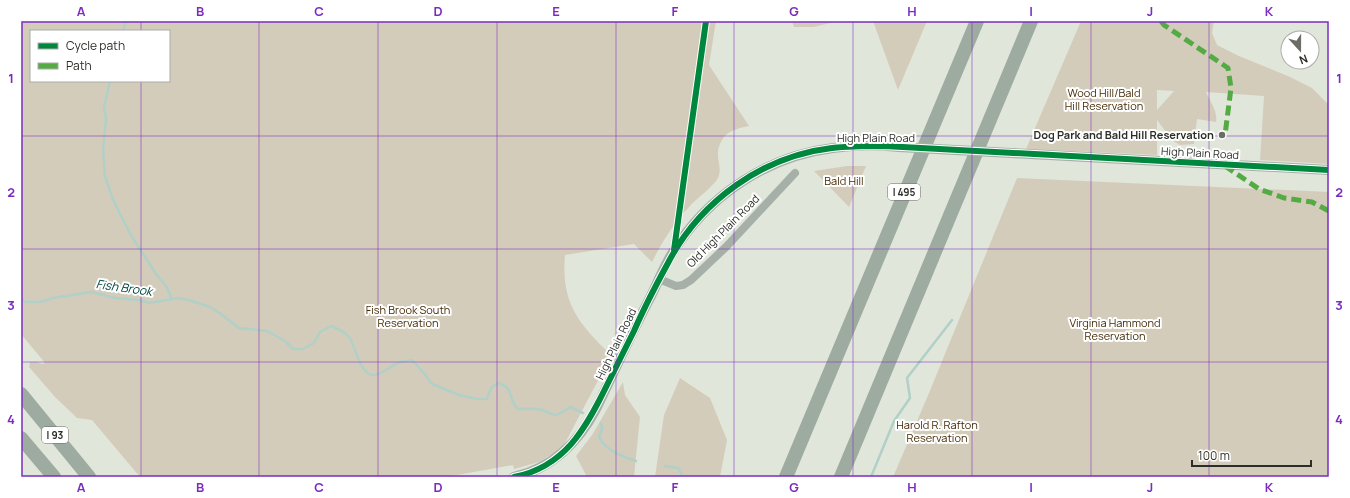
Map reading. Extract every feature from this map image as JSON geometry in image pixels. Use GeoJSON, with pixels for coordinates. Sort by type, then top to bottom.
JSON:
{"type":"FeatureCollection","features":[{"type":"Feature","properties":{"kind":"highway","name":"I 495"},"geometry":{"type":"LineString","coordinates":[[786,477],[977,21]]}},
{"type":"Feature","properties":{"kind":"highway"},"geometry":{"type":"LineString","coordinates":[[841,477],[1031,21]]}},
{"type":"Feature","properties":{"kind":"highway","name":"I 93"},"geometry":{"type":"LineString","coordinates":[[21,394],[89,477]]}},
{"type":"Feature","properties":{"kind":"highway","name":"I 93"},"geometry":{"type":"LineString","coordinates":[[21,438],[54,477]]}},
{"type":"Feature","properties":{"kind":"street","name":"High Plain Road"},"geometry":{"type":"LineString","coordinates":[[514,477],[538,469],[550,462],[573,443],[582,433],[596,409],[659,279],[674,252],[691,227],[714,202],[737,184],[782,161],[800,155],[832,148],[860,146],[1329,170]]}},
{"type":"Feature","properties":{"kind":"street","name":"Old High Plain Road"},"geometry":{"type":"LineString","coordinates":[[659,279],[676,286],[683,286],[691,280],[726,247],[794,172]]}},
{"type":"Feature","properties":{"kind":"green space","name":"Fish Brook South Reservation"},"geometry":{"type":"Polygon","coordinates":[[[21,21],[716,21],[709,65],[749,126],[732,131],[724,137],[718,149],[720,169],[718,178],[679,219],[664,240],[652,262],[634,244],[565,255],[564,271],[566,285],[573,310],[588,331],[608,352],[607,354],[611,356],[564,445],[539,462],[514,469],[513,465],[446,477],[140,477],[92,420],[77,418],[55,397],[29,367],[30,362],[45,363],[21,334],[21,21]]]}},
{"type":"Feature","properties":{"kind":"green space"},"geometry":{"type":"Polygon","coordinates":[[[792,21],[838,21],[814,27],[794,27],[792,21]]]}},
{"type":"Feature","properties":{"kind":"green space"},"geometry":{"type":"Polygon","coordinates":[[[873,21],[927,21],[898,90],[873,21]]]}},
{"type":"Feature","properties":{"kind":"green space","name":"Wood Hill/Bald Hill Reservation"},"geometry":{"type":"Polygon","coordinates":[[[1081,21],[1214,21],[1212,33],[1217,45],[1312,88],[1329,105],[1329,164],[1260,160],[1264,96],[1206,92],[1215,110],[1216,122],[1197,119],[1194,144],[1180,145],[1173,141],[1157,120],[1157,155],[1026,149],[1081,21]],[[1157,90],[1157,110],[1174,91],[1157,90]]]}},
{"type":"Feature","properties":{"kind":"green space","name":"Bald Hill"},"geometry":{"type":"Polygon","coordinates":[[[847,166],[866,166],[849,207],[814,171],[847,166]]]}},
{"type":"Feature","properties":{"kind":"green space","name":"Virginia Hammond Reservation"},"geometry":{"type":"Polygon","coordinates":[[[1017,178],[1329,192],[1329,477],[893,477],[1017,178]]]}},
{"type":"Feature","properties":{"kind":"green space"},"geometry":{"type":"Polygon","coordinates":[[[680,378],[710,398],[727,440],[720,477],[655,477],[664,415],[680,378]]]}},
{"type":"Feature","properties":{"kind":"green space"},"geometry":{"type":"Polygon","coordinates":[[[623,382],[625,395],[640,417],[634,477],[587,477],[576,456],[592,435],[623,382]]]}},
{"type":"Feature","properties":{"kind":"waterway"},"geometry":{"type":"LineString","coordinates":[[123,30],[126,21]]}},
{"type":"Feature","properties":{"kind":"waterway"},"geometry":{"type":"LineString","coordinates":[[110,82],[104,107],[106,119],[103,150],[105,176],[112,197],[132,237],[156,274],[166,286],[172,299]]}},
{"type":"Feature","properties":{"kind":"waterway","name":"Fish Brook"},"geometry":{"type":"LineString","coordinates":[[21,300],[26,302],[40,302],[53,298],[91,292],[115,298],[139,300],[149,303],[179,298],[210,307],[239,328],[267,331],[285,341],[293,349],[303,349],[314,343],[320,332],[331,326],[349,337],[362,366],[370,374],[379,374],[397,363],[412,360],[432,384],[459,395],[477,399],[487,399],[491,388],[498,383],[507,388],[515,406],[518,409],[537,409],[555,415],[570,407],[583,413]]}},
{"type":"Feature","properties":{"kind":"waterway"},"geometry":{"type":"LineString","coordinates":[[871,477],[894,421],[910,398],[907,378],[952,320]]}},
{"type":"Feature","properties":{"kind":"waterway","name":"Fish Brook"},"geometry":{"type":"LineString","coordinates":[[601,423],[602,429],[599,437],[605,446],[636,461]]}},
{"type":"Feature","properties":{"kind":"waterway","name":"Fish Brook"},"geometry":{"type":"LineString","coordinates":[[665,466],[678,468],[683,477]]}},
{"type":"Feature","properties":{"kind":"marked path"},"geometry":{"type":"LineString","coordinates":[[1161,21],[1164,25],[1228,68],[1231,88],[1225,135]]}},
{"type":"Feature","properties":{"kind":"marked path"},"geometry":{"type":"LineString","coordinates":[[1225,166],[1259,189],[1284,198],[1312,202],[1329,211]]}},
{"type":"Feature","properties":{"kind":"cycle path"},"geometry":{"type":"LineString","coordinates":[[674,250],[706,21]]}},
{"type":"Feature","properties":{"kind":"cycle path"},"geometry":{"type":"LineString","coordinates":[[514,477],[532,472],[547,464],[560,455],[582,430],[599,401],[668,263],[681,241],[697,220],[716,201],[736,185],[758,172],[782,161],[806,153],[832,148],[852,146],[884,146],[1329,170]]}},
{"type":"Feature","properties":{"kind":"place","name":"Dog Park and Bald Hill Reservation"},"geometry":{"type":"Point","coordinates":[1222,135]}},
{"type":"Feature","properties":{"kind":"park label","name":"Harold R. Rafton Reservation"},"geometry":{"type":"Point","coordinates":[937,431]}}]}
